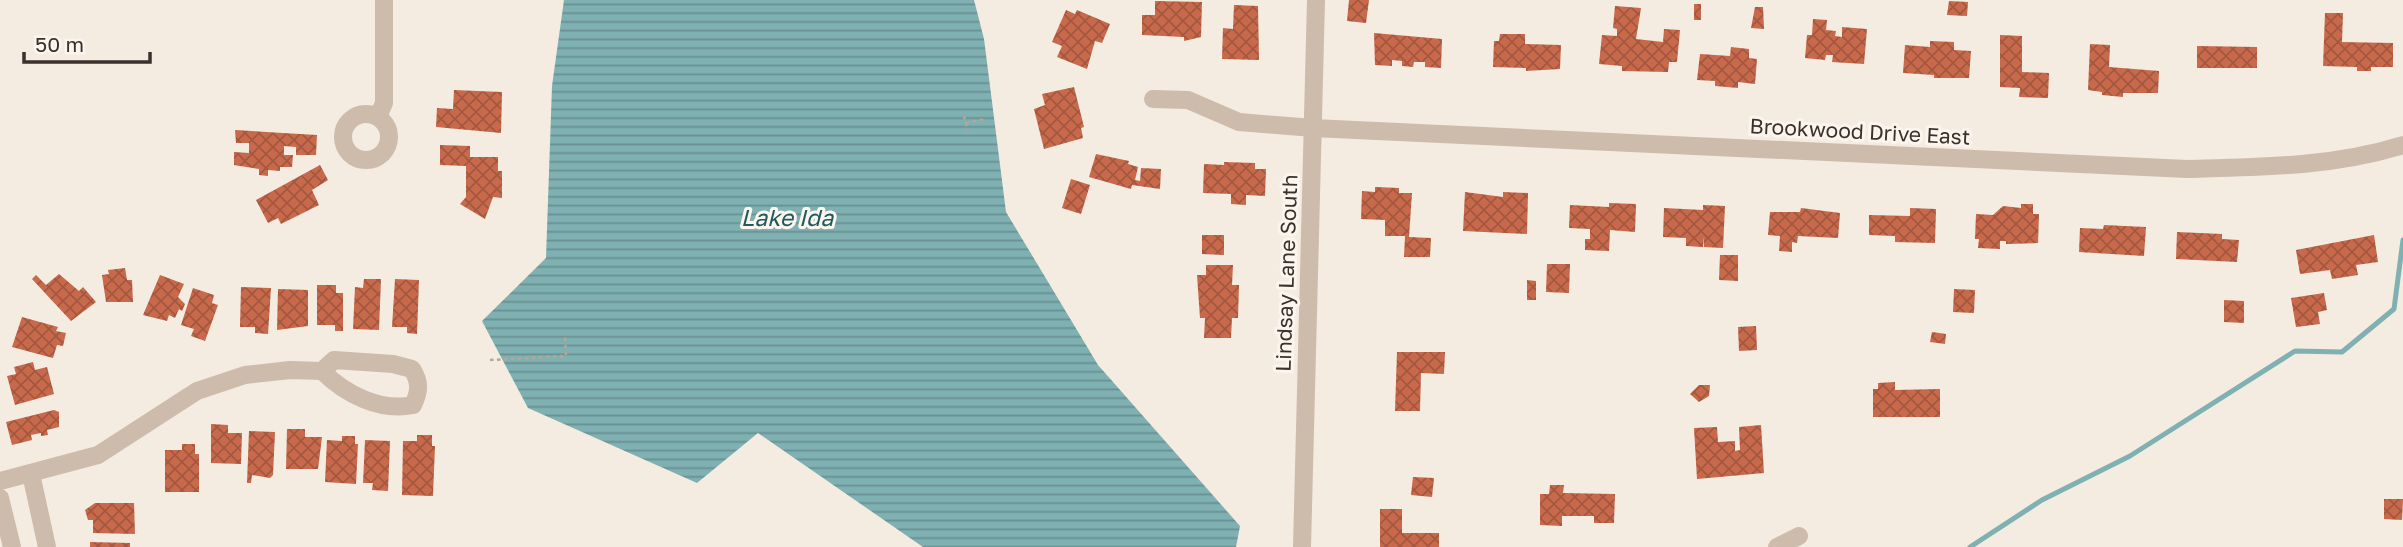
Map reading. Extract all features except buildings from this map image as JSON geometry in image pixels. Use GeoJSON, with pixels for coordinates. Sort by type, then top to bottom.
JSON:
{"type":"FeatureCollection","features":[{"type":"Feature","properties":{"kind":"street"},"geometry":{"type":"LineString","coordinates":[[378,117],[384,103],[384,0]]}},
{"type":"Feature","properties":{"kind":"street","name":"Lindsay Lane South"},"geometry":{"type":"LineString","coordinates":[[1302,547],[1316,0]]}},
{"type":"Feature","properties":{"kind":"street","name":"Brookwood Drive East"},"geometry":{"type":"LineString","coordinates":[[1153,99],[1188,100],[1239,122],[1313,128],[2187,169],[2292,167],[2365,157],[2403,145]]}},
{"type":"Feature","properties":{"kind":"street"},"geometry":{"type":"LineString","coordinates":[[0,481],[98,455],[197,391],[245,375],[290,370],[322,371],[338,387],[367,400],[401,408],[414,405],[418,394],[419,380],[412,369],[334,360],[322,371]]}},
{"type":"Feature","properties":{"kind":"street"},"geometry":{"type":"LineString","coordinates":[[31,474],[47,547]]}},
{"type":"Feature","properties":{"kind":"street"},"geometry":{"type":"LineString","coordinates":[[0,498],[12,547]]}},
{"type":"Feature","properties":{"kind":"street"},"geometry":{"type":"LineString","coordinates":[[1777,547],[1799,536]]}},
{"type":"Feature","properties":{"kind":"path"},"geometry":{"type":"LineString","coordinates":[[964,116],[968,131]]}},
{"type":"Feature","properties":{"kind":"path"},"geometry":{"type":"LineString","coordinates":[[966,123],[985,119]]}},
{"type":"Feature","properties":{"kind":"path"},"geometry":{"type":"LineString","coordinates":[[490,360],[566,356],[565,336]]}},
{"type":"Feature","properties":{"kind":"water","name":"Lake Ida"},"geometry":{"type":"Polygon","coordinates":[[[564,0],[974,0],[984,39],[1006,212],[1098,365],[1240,526],[1236,547],[923,547],[758,433],[697,483],[528,408],[482,321],[546,258],[552,86],[564,0]]]}},
{"type":"Feature","properties":{"kind":"waterway"},"geometry":{"type":"LineString","coordinates":[[1970,547],[2042,500],[2130,456],[2295,351],[2342,352],[2394,309],[2403,240]]}}]}
